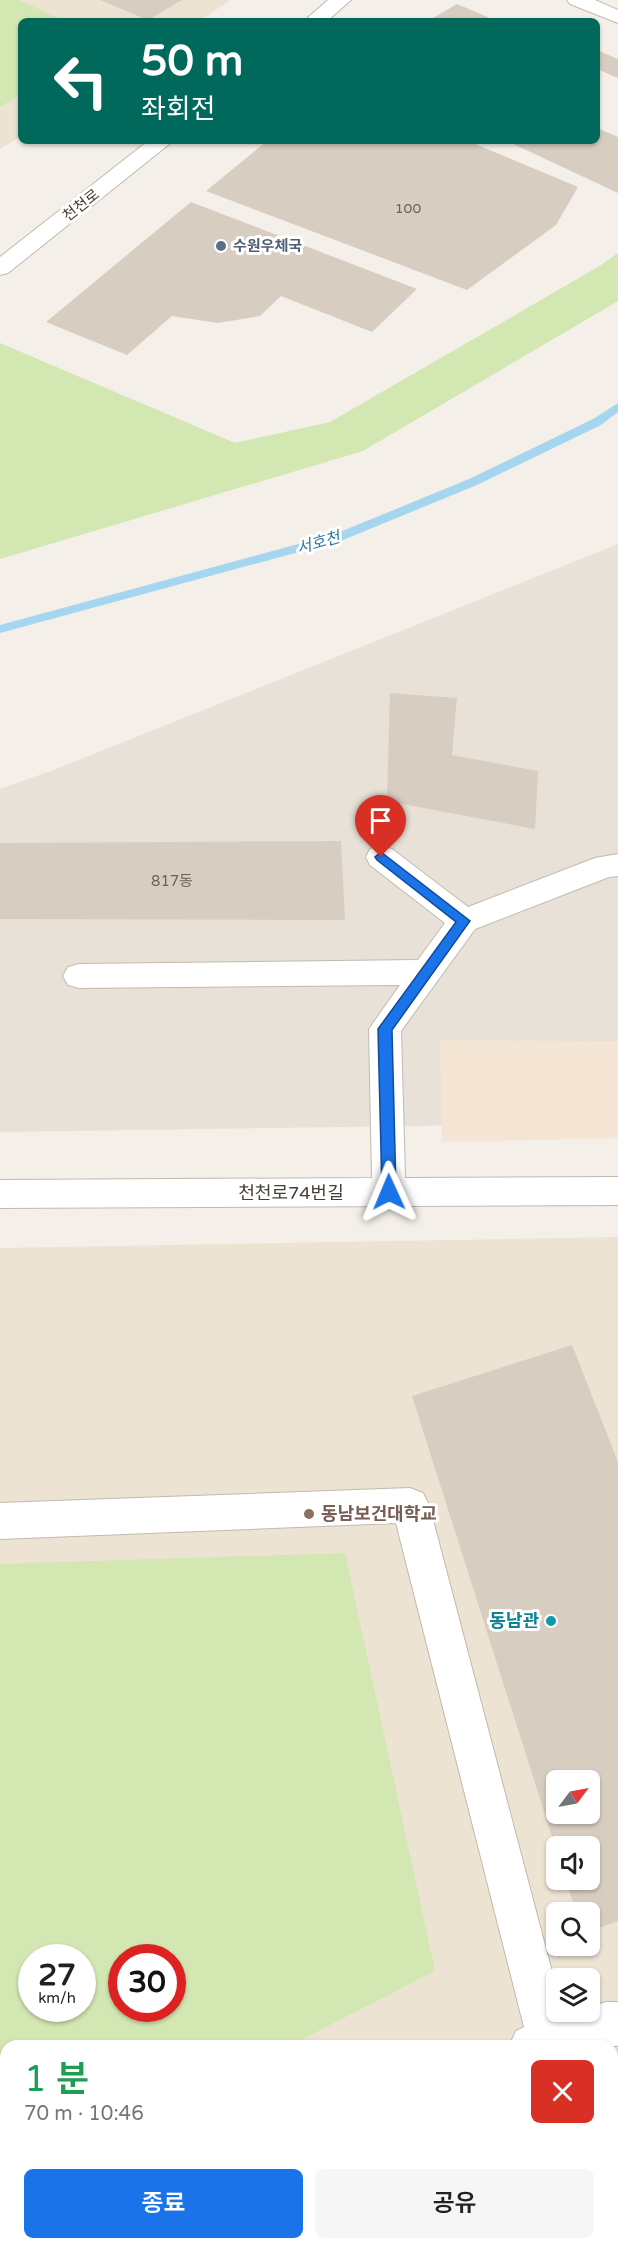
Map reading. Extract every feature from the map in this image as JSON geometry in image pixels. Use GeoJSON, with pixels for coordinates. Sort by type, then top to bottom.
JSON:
{"type":"FeatureCollection","features":[{"type":"Feature","properties":{"kind":"street"},"geometry":{"type":"LineString","coordinates":[[318,18],[341,0]]}},
{"type":"Feature","properties":{"kind":"street"},"geometry":{"type":"LineString","coordinates":[[577,0],[618,17]]}},
{"type":"Feature","properties":{"kind":"street","name":"천천로"},"geometry":{"type":"LineString","coordinates":[[0,268],[158,144]]}},
{"type":"Feature","properties":{"kind":"street"},"geometry":{"type":"LineString","coordinates":[[381,857],[464,921]]}},
{"type":"Feature","properties":{"kind":"street"},"geometry":{"type":"LineString","coordinates":[[389,1192],[385,1029],[464,921],[606,866],[618,865]]}},
{"type":"Feature","properties":{"kind":"street"},"geometry":{"type":"LineString","coordinates":[[79,976],[426,972]]}},
{"type":"Feature","properties":{"kind":"street","name":"천천로74번길"},"geometry":{"type":"LineString","coordinates":[[0,1194],[618,1191]]}},
{"type":"Feature","properties":{"kind":"street"},"geometry":{"type":"LineString","coordinates":[[0,1521],[410,1505],[539,2040]]}},
{"type":"Feature","properties":{"kind":"street"},"geometry":{"type":"LineString","coordinates":[[550,2040],[606,2024],[618,2024]]}},
{"type":"Feature","properties":{"kind":"shaded area"},"geometry":{"type":"Polygon","coordinates":[[[0,0],[230,0],[204,18],[18,18],[18,138],[0,149],[0,0]]]}},
{"type":"Feature","properties":{"kind":"shaded area"},"geometry":{"type":"Polygon","coordinates":[[[618,544],[618,1123],[0,1132],[0,789],[51,771],[618,544]]]}},
{"type":"Feature","properties":{"kind":"shaded area"},"geometry":{"type":"Polygon","coordinates":[[[440,1040],[618,1041],[618,1138],[442,1142],[440,1040]]]}},
{"type":"Feature","properties":{"kind":"shaded area","name":"동남보건대학교"},"geometry":{"type":"Polygon","coordinates":[[[618,1237],[618,2040],[0,2040],[0,1248],[618,1237]]]}},
{"type":"Feature","properties":{"kind":"green space"},"geometry":{"type":"Polygon","coordinates":[[[0,0],[18,0],[59,18],[18,18],[18,96],[0,107],[0,0]]]}},
{"type":"Feature","properties":{"kind":"green space"},"geometry":{"type":"Polygon","coordinates":[[[618,253],[618,301],[363,451],[0,559],[0,343],[235,443],[330,422],[598,267],[618,253]]]}},
{"type":"Feature","properties":{"kind":"green space"},"geometry":{"type":"Polygon","coordinates":[[[345,1553],[435,1971],[301,2040],[0,2040],[0,1564],[345,1553]]]}},
{"type":"Feature","properties":{"kind":"building"},"geometry":{"type":"Polygon","coordinates":[[[100,0],[182,0],[151,18],[143,18],[100,0]]]}},
{"type":"Feature","properties":{"kind":"building"},"geometry":{"type":"Polygon","coordinates":[[[457,4],[490,18],[433,18],[457,4]]]}},
{"type":"Feature","properties":{"kind":"building"},"geometry":{"type":"Polygon","coordinates":[[[600,51],[618,59],[618,78],[600,70],[600,51]]]}},
{"type":"Feature","properties":{"kind":"building"},"geometry":{"type":"Polygon","coordinates":[[[600,129],[618,137],[618,193],[513,144],[600,144],[600,129]]]}},
{"type":"Feature","properties":{"kind":"building"},"geometry":{"type":"Polygon","coordinates":[[[263,144],[475,144],[578,187],[556,225],[467,290],[206,191],[263,144]]]}},
{"type":"Feature","properties":{"kind":"building","name":"수원우체국"},"geometry":{"type":"Polygon","coordinates":[[[191,202],[417,289],[372,332],[281,296],[260,316],[218,323],[172,316],[127,355],[46,322],[191,202]]]}},
{"type":"Feature","properties":{"kind":"building"},"geometry":{"type":"Polygon","coordinates":[[[390,693],[457,698],[452,755],[538,771],[535,829],[387,801],[390,693]]]}},
{"type":"Feature","properties":{"kind":"building"},"geometry":{"type":"Polygon","coordinates":[[[341,841],[345,920],[0,919],[0,843],[341,841]]]}},
{"type":"Feature","properties":{"kind":"building","name":"동남관"},"geometry":{"type":"Polygon","coordinates":[[[572,1345],[618,1462],[618,1921],[600,1927],[600,1902],[573,1902],[569,1890],[600,1890],[600,1836],[552,1836],[548,1824],[600,1824],[600,1770],[546,1770],[546,1818],[412,1396],[572,1345]]]}},
{"type":"Feature","properties":{"kind":"waterway","name":"서호천"},"geometry":{"type":"LineString","coordinates":[[0,629],[339,537],[473,482],[597,422],[618,407]]}},
{"type":"Feature","properties":{"kind":"place","name":"수원우체국"},"geometry":{"type":"Point","coordinates":[221,246]}},
{"type":"Feature","properties":{"kind":"place","name":"동남보건대학교"},"geometry":{"type":"Point","coordinates":[309,1514]}},
{"type":"Feature","properties":{"kind":"place","name":"동남관"},"geometry":{"type":"Point","coordinates":[551,1621]}},
{"type":"Feature","properties":{"kind":"route"},"geometry":{"type":"LineString","coordinates":[[381,857],[464,921],[385,1029],[389,1192]]}}]}
